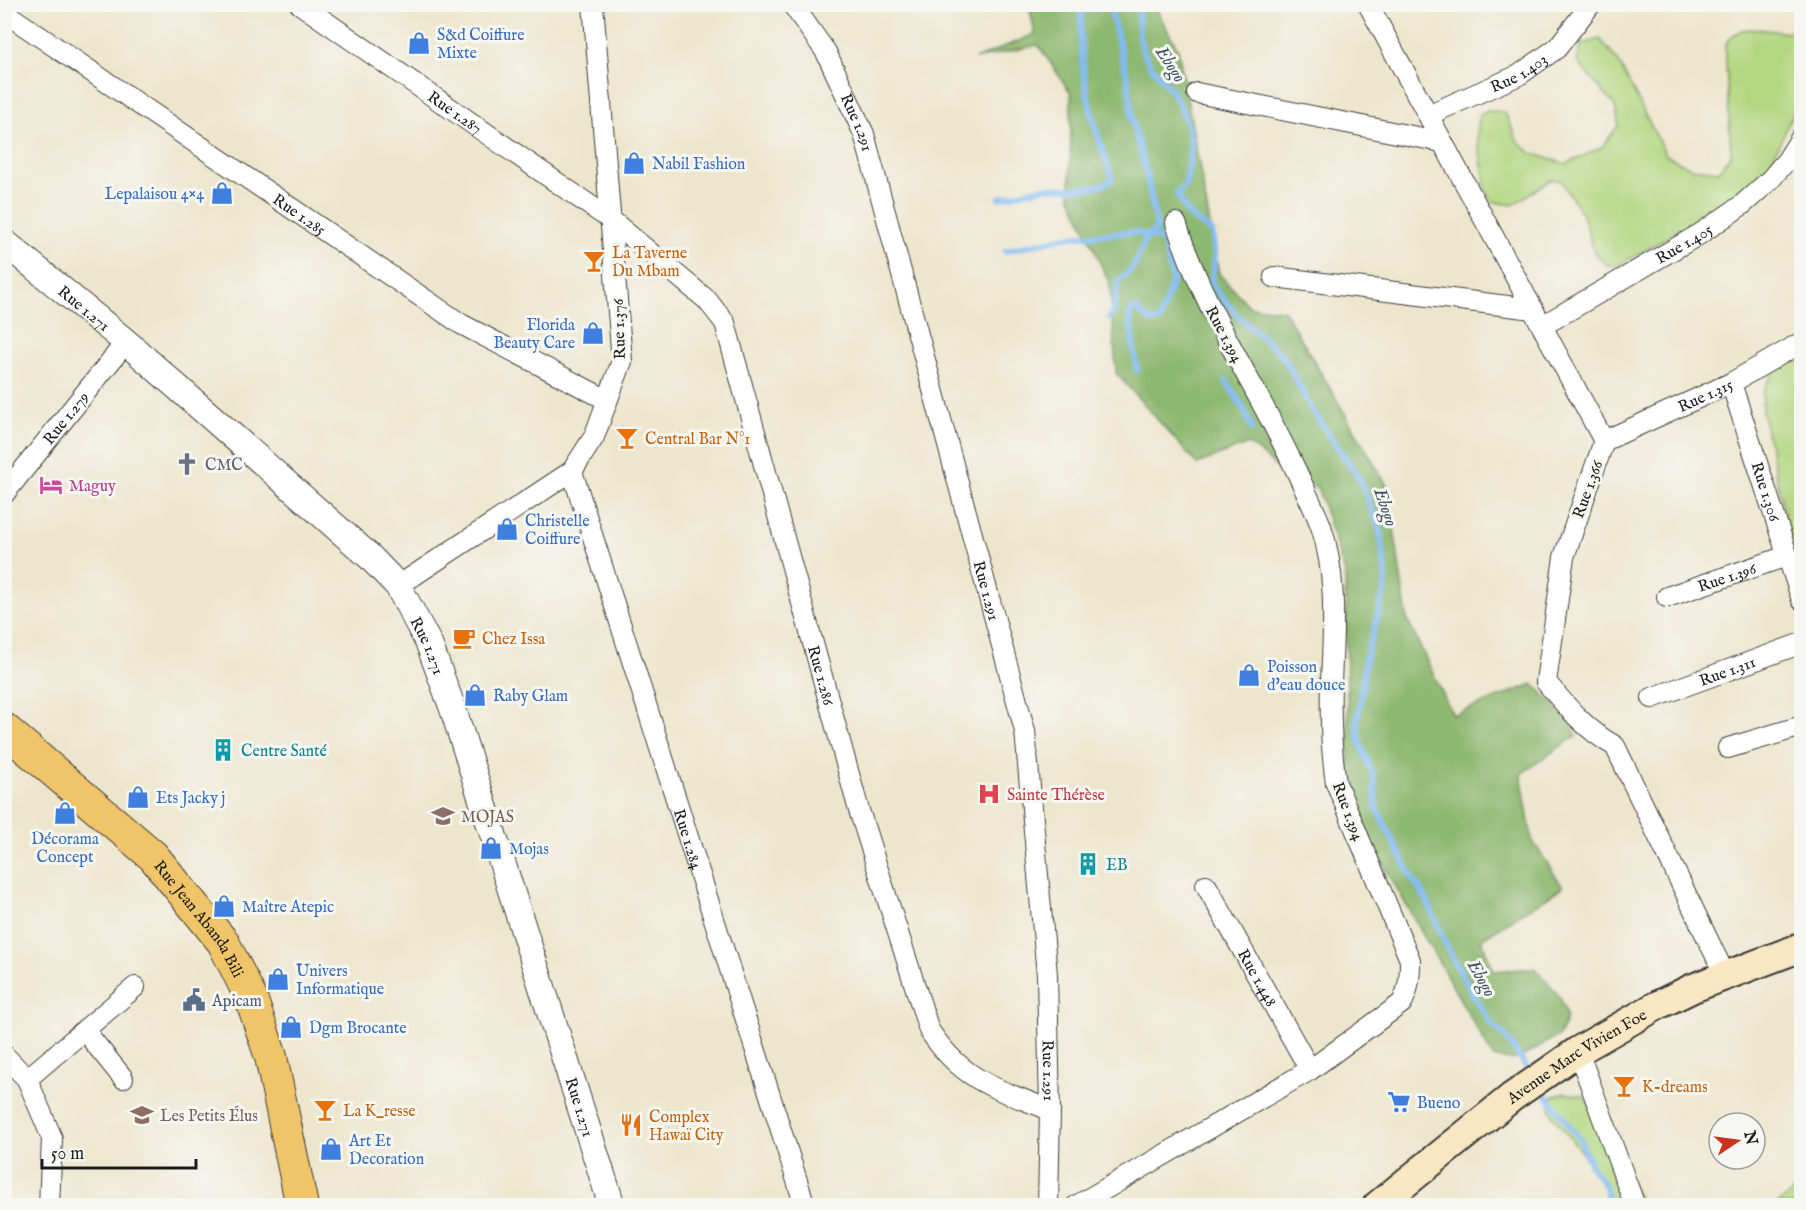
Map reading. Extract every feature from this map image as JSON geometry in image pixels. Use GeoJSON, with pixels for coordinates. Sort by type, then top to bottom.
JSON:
{"type":"FeatureCollection","features":[{"type":"Feature","properties":{"kind":"main road","name":"Rue Jean Abanda Bili"},"geometry":{"type":"LineString","coordinates":[[4,729],[153,856],[222,942],[251,998],[271,1057],[302,1206]]}},
{"type":"Feature","properties":{"kind":"main road","name":"Avenue Marc Vivien Foe"},"geometry":{"type":"LineString","coordinates":[[1377,1206],[1512,1097],[1568,1058],[1658,1005],[1725,975],[1802,946]]}},
{"type":"Feature","properties":{"kind":"street","name":"Rue 1.287"},"geometry":{"type":"LineString","coordinates":[[300,4],[611,220]]}},
{"type":"Feature","properties":{"kind":"street","name":"Rue 1.376"},"geometry":{"type":"LineString","coordinates":[[398,586],[572,471],[594,437],[622,361],[593,4]]}},
{"type":"Feature","properties":{"kind":"street","name":"Rue 1.291"},"geometry":{"type":"LineString","coordinates":[[792,4],[826,52],[864,134],[1025,731],[1047,975],[1050,1110],[1048,1206]]}},
{"type":"Feature","properties":{"kind":"street","name":"Rue 1.366"},"geometry":{"type":"LineString","coordinates":[[1368,4],[1605,441],[1564,557],[1546,682],[1569,709],[1602,739],[1615,746],[1725,975]]}},
{"type":"Feature","properties":{"kind":"street","name":"Rue 1.403"},"geometry":{"type":"LineString","coordinates":[[1428,115],[1519,75],[1557,48],[1591,4]]}},
{"type":"Feature","properties":{"kind":"street","name":"Rue 1.285"},"geometry":{"type":"LineString","coordinates":[[4,12],[461,324],[607,400]]}},
{"type":"Feature","properties":{"kind":"street"},"geometry":{"type":"LineString","coordinates":[[1197,93],[1442,142]]}},
{"type":"Feature","properties":{"kind":"street","name":"Rue 1.405"},"geometry":{"type":"LineString","coordinates":[[1538,318],[1700,234],[1742,205],[1770,180],[1787,160],[1802,136]]}},
{"type":"Feature","properties":{"kind":"street","name":"Rue 1.286"},"geometry":{"type":"LineString","coordinates":[[611,220],[707,300],[725,323],[858,807],[929,1030],[942,1050],[958,1066],[986,1085],[1050,1110]]}},
{"type":"Feature","properties":{"kind":"street","name":"Rue 1.394"},"geometry":{"type":"LineString","coordinates":[[1076,1206],[1310,1070],[1402,1003],[1410,979],[1410,960],[1336,783],[1332,753],[1331,686],[1335,604],[1321,526],[1290,456],[1209,305],[1186,253],[1176,223]]}},
{"type":"Feature","properties":{"kind":"street","name":"Rue 1.271"},"geometry":{"type":"LineString","coordinates":[[4,242],[126,342],[370,557],[398,586],[429,644],[453,710],[612,1206]]}},
{"type":"Feature","properties":{"kind":"street"},"geometry":{"type":"LineString","coordinates":[[1274,277],[1538,318]]}},
{"type":"Feature","properties":{"kind":"street","name":"Rue 1.279"},"geometry":{"type":"LineString","coordinates":[[4,494],[126,342]]}},
{"type":"Feature","properties":{"kind":"street","name":"Rue 1.315"},"geometry":{"type":"LineString","coordinates":[[1605,441],[1731,382],[1802,342]]}},
{"type":"Feature","properties":{"kind":"street","name":"Rue 1.306"},"geometry":{"type":"LineString","coordinates":[[1731,382],[1802,600]]}},
{"type":"Feature","properties":{"kind":"street","name":"Rue 1.284"},"geometry":{"type":"LineString","coordinates":[[572,471],[805,1206]]}},
{"type":"Feature","properties":{"kind":"street","name":"Rue 1.396"},"geometry":{"type":"LineString","coordinates":[[1667,597],[1787,556]]}},
{"type":"Feature","properties":{"kind":"street","name":"Rue 1.311"},"geometry":{"type":"LineString","coordinates":[[1652,698],[1802,644]]}},
{"type":"Feature","properties":{"kind":"street"},"geometry":{"type":"LineString","coordinates":[[1728,748],[1802,726]]}},
{"type":"Feature","properties":{"kind":"street","name":"Rue 1.448"},"geometry":{"type":"LineString","coordinates":[[1206,885],[1310,1070]]}},
{"type":"Feature","properties":{"kind":"street"},"geometry":{"type":"LineString","coordinates":[[27,1080],[135,987]]}},
{"type":"Feature","properties":{"kind":"street"},"geometry":{"type":"LineString","coordinates":[[85,1031],[123,1078]]}},
{"type":"Feature","properties":{"kind":"street"},"geometry":{"type":"LineString","coordinates":[[4,1055],[27,1080],[52,1138],[49,1206]]}},
{"type":"Feature","properties":{"kind":"street"},"geometry":{"type":"LineString","coordinates":[[1568,1058],[1635,1206]]}},
{"type":"Feature","properties":{"kind":"green space"},"geometry":{"type":"Polygon","coordinates":[[[1029,5],[1154,5],[1178,49],[1219,274],[1250,307],[1284,310],[1388,487],[1407,619],[1453,715],[1533,684],[1569,721],[1577,735],[1521,774],[1532,840],[1563,887],[1481,939],[1494,971],[1534,968],[1555,990],[1563,1004],[1566,1020],[1559,1036],[1528,1054],[1512,1059],[1493,1057],[1361,826],[1349,789],[1345,572],[1317,487],[1292,481],[1248,444],[1197,464],[1116,373],[1110,285],[1070,195],[1071,93],[1038,45],[975,59],[1035,34],[1029,5]]]}},
{"type":"Feature","properties":{"kind":"green space"},"geometry":{"type":"Polygon","coordinates":[[[1801,17],[1801,99],[1763,179],[1742,205],[1686,227],[1617,266],[1607,265],[1594,252],[1583,215],[1561,181],[1552,179],[1513,205],[1494,202],[1487,195],[1477,135],[1479,116],[1487,111],[1505,112],[1517,140],[1531,153],[1566,164],[1601,148],[1619,125],[1615,106],[1577,61],[1582,44],[1600,39],[1618,61],[1666,155],[1691,168],[1719,171],[1731,154],[1725,45],[1730,37],[1745,30],[1761,29],[1788,33],[1801,17]]]}},
{"type":"Feature","properties":{"kind":"green space"},"geometry":{"type":"Polygon","coordinates":[[[1801,348],[1801,591],[1762,410],[1763,391],[1777,365],[1801,348]]]}},
{"type":"Feature","properties":{"kind":"green space"},"geometry":{"type":"Polygon","coordinates":[[[1565,1093],[1584,1096],[1643,1205],[1608,1205],[1603,1180],[1553,1116],[1550,1107],[1553,1096],[1565,1093]]]}},
{"type":"Feature","properties":{"kind":"green space"},"geometry":{"type":"Polygon","coordinates":[[[1801,1185],[1801,1205],[1776,1205],[1801,1185]]]}},
{"type":"Feature","properties":{"kind":"waterway"},"geometry":{"type":"LineString","coordinates":[[1075,4],[1081,10],[1106,5],[1111,11],[1128,80],[1133,124],[1147,176],[1157,229],[1147,236],[1133,268],[1118,281],[1114,310],[1109,318]]}},
{"type":"Feature","properties":{"kind":"waterway","name":"Ebogo"},"geometry":{"type":"LineString","coordinates":[[1138,4],[1139,37],[1143,51],[1151,66],[1171,90],[1189,128],[1191,146],[1186,184],[1177,194],[1189,215],[1212,232],[1215,256],[1211,284],[1236,314],[1284,357],[1312,410],[1359,478],[1380,531],[1386,575],[1385,590],[1366,657],[1357,724],[1360,742],[1374,777],[1376,807],[1411,876],[1426,899],[1449,951],[1476,1000],[1492,1025],[1504,1035],[1532,1075]]}},
{"type":"Feature","properties":{"kind":"waterway"},"geometry":{"type":"LineString","coordinates":[[1040,188],[1093,187],[1111,181],[1112,177],[1092,115],[1084,75],[1081,10]]}},
{"type":"Feature","properties":{"kind":"waterway"},"geometry":{"type":"LineString","coordinates":[[999,198],[1038,189]]}},
{"type":"Feature","properties":{"kind":"waterway"},"geometry":{"type":"LineString","coordinates":[[1005,251],[1066,237],[1135,232],[1163,240],[1173,280],[1160,320],[1150,320],[1137,309],[1132,309],[1129,315],[1137,370]]}},
{"type":"Feature","properties":{"kind":"waterway"},"geometry":{"type":"LineString","coordinates":[[1226,381],[1243,408],[1252,429]]}},
{"type":"Feature","properties":{"kind":"waterway"},"geometry":{"type":"LineString","coordinates":[[1539,1086],[1580,1139],[1591,1166],[1605,1186],[1609,1206]]}},
{"type":"Feature","properties":{"kind":"place","name":"S&d Coiffure Mixte"},"geometry":{"type":"Point","coordinates":[419,43]}},
{"type":"Feature","properties":{"kind":"place","name":"Nabil Fashion"},"geometry":{"type":"Point","coordinates":[634,163]}},
{"type":"Feature","properties":{"kind":"place","name":"Lepalaisou 4×4"},"geometry":{"type":"Point","coordinates":[222,193]}},
{"type":"Feature","properties":{"kind":"place","name":"La Taverne Du Mbam"},"geometry":{"type":"Point","coordinates":[594,261]}},
{"type":"Feature","properties":{"kind":"place","name":"Florida Beauty Care"},"geometry":{"type":"Point","coordinates":[593,333]}},
{"type":"Feature","properties":{"kind":"place","name":"Central Bar N°1"},"geometry":{"type":"Point","coordinates":[627,438]}},
{"type":"Feature","properties":{"kind":"place","name":"CMC"},"geometry":{"type":"Point","coordinates":[187,464]}},
{"type":"Feature","properties":{"kind":"place","name":"Maguy"},"geometry":{"type":"Point","coordinates":[51,485]}},
{"type":"Feature","properties":{"kind":"place","name":"Christelle Coiffure"},"geometry":{"type":"Point","coordinates":[507,529]}},
{"type":"Feature","properties":{"kind":"place","name":"Chez Issa"},"geometry":{"type":"Point","coordinates":[464,638]}},
{"type":"Feature","properties":{"kind":"place","name":"Poisson d'eau douce"},"geometry":{"type":"Point","coordinates":[1249,675]}},
{"type":"Feature","properties":{"kind":"place","name":"Raby Glam"},"geometry":{"type":"Point","coordinates":[475,695]}},
{"type":"Feature","properties":{"kind":"place","name":"Centre Santé"},"geometry":{"type":"Point","coordinates":[223,750]}},
{"type":"Feature","properties":{"kind":"place","name":"Sainte Thérèse"},"geometry":{"type":"Point","coordinates":[989,794]}},
{"type":"Feature","properties":{"kind":"place","name":"Ets Jacky j"},"geometry":{"type":"Point","coordinates":[138,797]}},
{"type":"Feature","properties":{"kind":"place","name":"Décorama Concept"},"geometry":{"type":"Point","coordinates":[65,813]}},
{"type":"Feature","properties":{"kind":"place","name":"MOJAS"},"geometry":{"type":"Point","coordinates":[443,816]}},
{"type":"Feature","properties":{"kind":"place","name":"Mojas"},"geometry":{"type":"Point","coordinates":[491,848]}},
{"type":"Feature","properties":{"kind":"place","name":"EB"},"geometry":{"type":"Point","coordinates":[1088,864]}},
{"type":"Feature","properties":{"kind":"place","name":"Maître Atepic"},"geometry":{"type":"Point","coordinates":[224,906]}},
{"type":"Feature","properties":{"kind":"place","name":"Univers Informatique"},"geometry":{"type":"Point","coordinates":[278,979]}},
{"type":"Feature","properties":{"kind":"place","name":"Apicam"},"geometry":{"type":"Point","coordinates":[194,1000]}},
{"type":"Feature","properties":{"kind":"place","name":"Dgm Brocante"},"geometry":{"type":"Point","coordinates":[291,1027]}},
{"type":"Feature","properties":{"kind":"place","name":"K-dreams"},"geometry":{"type":"Point","coordinates":[1624,1086]}},
{"type":"Feature","properties":{"kind":"place","name":"Bueno"},"geometry":{"type":"Point","coordinates":[1399,1102]}},
{"type":"Feature","properties":{"kind":"place","name":"La K_resse"},"geometry":{"type":"Point","coordinates":[325,1110]}},
{"type":"Feature","properties":{"kind":"place","name":"Les Petits Élus"},"geometry":{"type":"Point","coordinates":[142,1115]}},
{"type":"Feature","properties":{"kind":"place","name":"Complex Hawaï City"},"geometry":{"type":"Point","coordinates":[631,1125]}},
{"type":"Feature","properties":{"kind":"place","name":"Art Et Decoration"},"geometry":{"type":"Point","coordinates":[331,1149]}}]}
